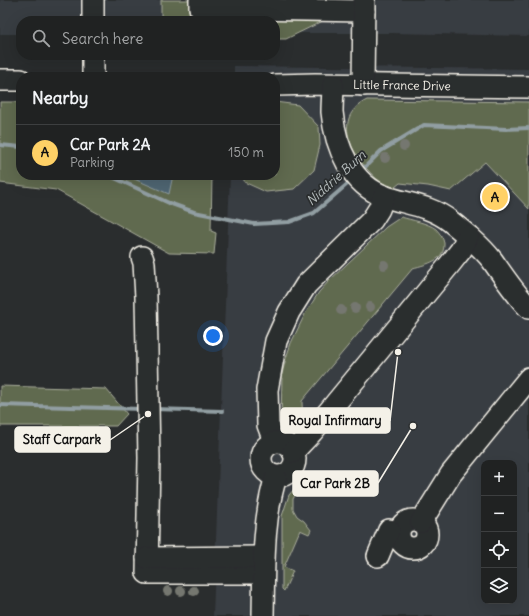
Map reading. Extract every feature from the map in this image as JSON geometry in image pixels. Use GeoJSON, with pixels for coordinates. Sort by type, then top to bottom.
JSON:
{"type":"FeatureCollection","features":[{"type":"Feature","properties":{"kind":"street"},"geometry":{"type":"LineString","coordinates":[[93,0],[93,16]]}},
{"type":"Feature","properties":{"kind":"street"},"geometry":{"type":"LineString","coordinates":[[200,0],[200,8],[364,6],[363,85]]}},
{"type":"Feature","properties":{"kind":"street"},"geometry":{"type":"LineString","coordinates":[[93,60],[93,72]]}},
{"type":"Feature","properties":{"kind":"street"},"geometry":{"type":"LineString","coordinates":[[0,80],[16,80]]}},
{"type":"Feature","properties":{"kind":"street"},"geometry":{"type":"LineString","coordinates":[[334,84],[332,112],[340,150],[356,176],[376,192],[436,211],[468,236],[484,251],[518,298],[529,308]]}},
{"type":"Feature","properties":{"kind":"street","name":"Little France Drive"},"geometry":{"type":"LineString","coordinates":[[280,85],[334,84],[529,87]]}},
{"type":"Feature","properties":{"kind":"street"},"geometry":{"type":"LineString","coordinates":[[274,442],[268,425],[267,390],[276,341],[289,312],[306,285],[372,220],[380,208],[376,192]]}},
{"type":"Feature","properties":{"kind":"street"},"geometry":{"type":"LineString","coordinates":[[294,452],[450,264],[468,236]]}},
{"type":"Feature","properties":{"kind":"street"},"geometry":{"type":"LineString","coordinates":[[142,257],[144,263],[146,297],[149,458],[147,566],[263,565]]}},
{"type":"Feature","properties":{"kind":"street"},"geometry":{"type":"LineString","coordinates":[[421,522],[451,474],[529,378]]}},
{"type":"Feature","properties":{"kind":"street"},"geometry":{"type":"LineString","coordinates":[[274,442],[283,442],[290,447],[294,452],[295,462],[291,470],[285,475],[276,477],[269,474],[263,468],[260,460],[262,451],[267,445],[274,442]]}},
{"type":"Feature","properties":{"kind":"street"},"geometry":{"type":"LineString","coordinates":[[262,616],[263,565],[271,491],[276,477]]}},
{"type":"Feature","properties":{"kind":"street"},"geometry":{"type":"LineString","coordinates":[[378,556],[389,530]]}},
{"type":"Feature","properties":{"kind":"shaded area"},"geometry":{"type":"Polygon","coordinates":[[[0,0],[529,0],[529,36],[392,33],[280,33],[280,16],[16,16],[16,34],[0,34],[0,0]]]}},
{"type":"Feature","properties":{"kind":"shaded area"},"geometry":{"type":"Polygon","coordinates":[[[234,66],[529,69],[529,616],[213,616],[230,180],[280,180],[280,72],[234,72],[234,66]]]}},
{"type":"Feature","properties":{"kind":"green space"},"geometry":{"type":"Polygon","coordinates":[[[161,0],[193,0],[325,20],[286,39],[280,39],[280,16],[161,16],[161,0]]]}},
{"type":"Feature","properties":{"kind":"green space"},"geometry":{"type":"Polygon","coordinates":[[[367,100],[529,102],[529,209],[485,162],[451,191],[428,186],[400,183],[395,187],[380,181],[360,161],[350,143],[348,133],[348,124],[351,115],[357,107],[367,100]]]}},
{"type":"Feature","properties":{"kind":"green space"},"geometry":{"type":"Polygon","coordinates":[[[0,102],[16,102],[16,180],[212,180],[211,231],[216,233],[214,254],[169,253],[56,190],[0,183],[0,102]]]}},
{"type":"Feature","properties":{"kind":"green space"},"geometry":{"type":"Polygon","coordinates":[[[280,103],[298,105],[319,127],[320,145],[314,170],[294,189],[266,192],[244,182],[244,180],[280,180],[280,103]]]}},
{"type":"Feature","properties":{"kind":"green space"},"geometry":{"type":"Polygon","coordinates":[[[401,217],[424,223],[436,229],[444,243],[442,254],[434,261],[413,268],[302,401],[302,420],[299,428],[296,430],[286,429],[281,423],[282,374],[291,343],[305,314],[319,292],[329,281],[386,227],[401,217]]]}},
{"type":"Feature","properties":{"kind":"green space"},"geometry":{"type":"Polygon","coordinates":[[[0,386],[106,389],[127,414],[116,426],[0,426],[0,386]]]}},
{"type":"Feature","properties":{"kind":"green space"},"geometry":{"type":"Polygon","coordinates":[[[300,482],[302,483],[293,499],[293,509],[297,516],[304,521],[311,530],[309,534],[300,530],[284,567],[293,571],[284,591],[282,589],[282,516],[289,495],[300,482]]]}},
{"type":"Feature","properties":{"kind":"water"},"geometry":{"type":"Polygon","coordinates":[[[137,180],[172,180],[169,194],[137,180]]]}},
{"type":"Feature","properties":{"kind":"waterway","name":"Niddrie Burn"},"geometry":{"type":"LineString","coordinates":[[361,171],[381,151],[424,125],[506,129],[529,128]]}},
{"type":"Feature","properties":{"kind":"waterway","name":"Niddrie Burn"},"geometry":{"type":"LineString","coordinates":[[0,145],[16,147]]}},
{"type":"Feature","properties":{"kind":"waterway","name":"Niddrie Burn"},"geometry":{"type":"LineString","coordinates":[[119,180],[169,203],[194,212],[254,224],[289,222],[314,213],[352,180]]}},
{"type":"Feature","properties":{"kind":"waterway"},"geometry":{"type":"LineString","coordinates":[[0,405],[142,409]]}},
{"type":"Feature","properties":{"kind":"waterway"},"geometry":{"type":"LineString","coordinates":[[154,409],[222,411]]}},
{"type":"Feature","properties":{"kind":"place","name":"Car Park 2A"},"geometry":{"type":"Point","coordinates":[495,197]}},
{"type":"Feature","properties":{"kind":"place","name":"Royal Infirmary"},"geometry":{"type":"Point","coordinates":[398,352]}},
{"type":"Feature","properties":{"kind":"place","name":"Staff Carpark"},"geometry":{"type":"Point","coordinates":[148,414]}},
{"type":"Feature","properties":{"kind":"place","name":"Car Park 2B"},"geometry":{"type":"Point","coordinates":[413,426]}}]}
